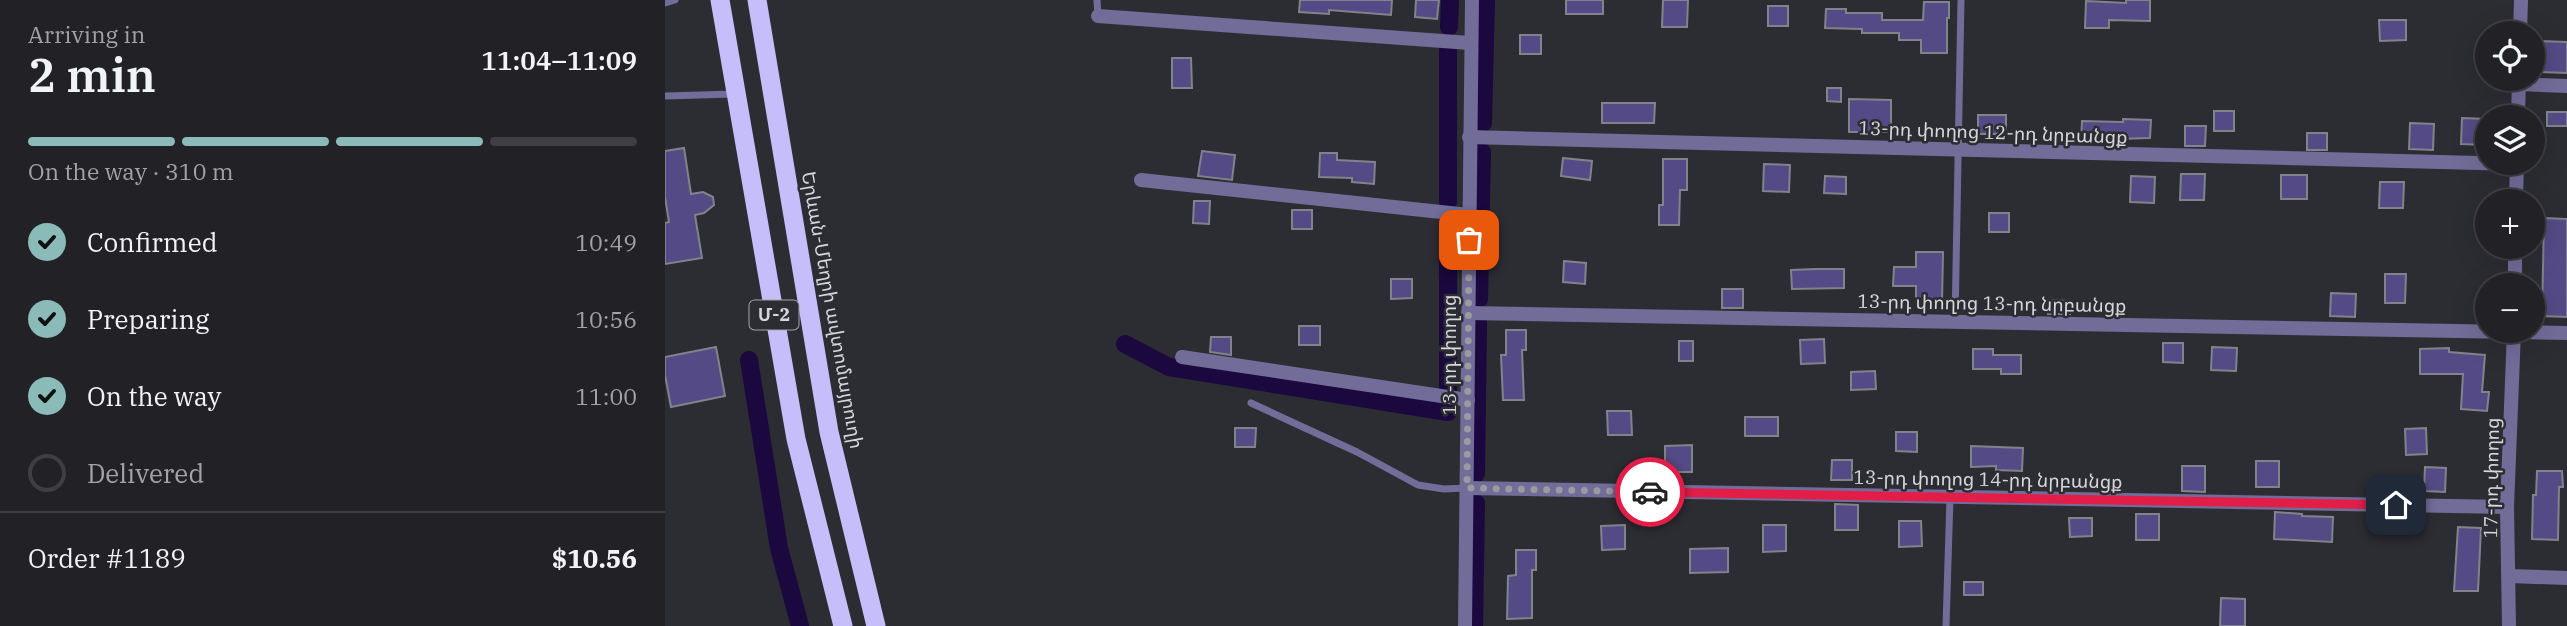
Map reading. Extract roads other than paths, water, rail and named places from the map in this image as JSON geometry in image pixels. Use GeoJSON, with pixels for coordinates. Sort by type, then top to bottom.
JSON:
{"type":"FeatureCollection","features":[{"type":"Feature","properties":{"kind":"highway","name":"Մ-2"},"geometry":{"type":"LineString","coordinates":[[720,0],[796,439],[843,626]]}},
{"type":"Feature","properties":{"kind":"highway","name":"Երևան-Մեղրի ավտոմայրուղի"},"geometry":{"type":"LineString","coordinates":[[757,0],[829,432],[876,626]]}},
{"type":"Feature","properties":{"kind":"street","name":"13-րդ փողոց"},"geometry":{"type":"LineString","coordinates":[[1465,626],[1472,0]]}},
{"type":"Feature","properties":{"kind":"street"},"geometry":{"type":"LineString","coordinates":[[2520,21],[2521,0]]}},
{"type":"Feature","properties":{"kind":"street"},"geometry":{"type":"LineString","coordinates":[[1098,16],[1470,43]]}},
{"type":"Feature","properties":{"kind":"street"},"geometry":{"type":"LineString","coordinates":[[2545,84],[2567,86]]}},
{"type":"Feature","properties":{"kind":"street","name":"13-րդ փողոց 12-րդ նրբանցք"},"geometry":{"type":"LineString","coordinates":[[1469,137],[2076,155],[2475,162]]}},
{"type":"Feature","properties":{"kind":"street"},"geometry":{"type":"LineString","coordinates":[[1142,180],[1469,215]]}},
{"type":"Feature","properties":{"kind":"street","name":"13-րդ փողոց 13-րդ նրբանցք"},"geometry":{"type":"LineString","coordinates":[[1468,313],[2475,331]]}},
{"type":"Feature","properties":{"kind":"street","name":"13-րդ փողոց 13-րդ նրբանցք"},"geometry":{"type":"LineString","coordinates":[[2545,333],[2567,333]]}},
{"type":"Feature","properties":{"kind":"street","name":"17-րդ փողոց"},"geometry":{"type":"LineString","coordinates":[[2509,626],[2507,507],[2514,343]]}},
{"type":"Feature","properties":{"kind":"street"},"geometry":{"type":"LineString","coordinates":[[1182,357],[1468,400]]}},
{"type":"Feature","properties":{"kind":"street","name":"13-րդ փողոց 14-րդ նրբանցք"},"geometry":{"type":"LineString","coordinates":[[1467,488],[2507,507]]}},
{"type":"Feature","properties":{"kind":"street"},"geometry":{"type":"LineString","coordinates":[[2510,576],[2567,578]]}},
{"type":"Feature","properties":{"kind":"lane"},"geometry":{"type":"LineString","coordinates":[[665,3],[675,0]]}},
{"type":"Feature","properties":{"kind":"lane"},"geometry":{"type":"LineString","coordinates":[[1097,0],[1098,16]]}},
{"type":"Feature","properties":{"kind":"lane"},"geometry":{"type":"LineString","coordinates":[[1955,321],[1961,0]]}},
{"type":"Feature","properties":{"kind":"lane"},"geometry":{"type":"LineString","coordinates":[[665,96],[737,94]]}},
{"type":"Feature","properties":{"kind":"lane"},"geometry":{"type":"LineString","coordinates":[[1251,403],[1357,452],[1418,485],[1444,489],[1467,488]]}},
{"type":"Feature","properties":{"kind":"lane"},"geometry":{"type":"LineString","coordinates":[[1946,626],[1950,497]]}},
{"type":"Feature","properties":{"kind":"waterway"},"geometry":{"type":"LineString","coordinates":[[1449,27],[1450,0]]}},
{"type":"Feature","properties":{"kind":"waterway"},"geometry":{"type":"LineString","coordinates":[[1483,123],[1486,0]]}},
{"type":"Feature","properties":{"kind":"waterway"},"geometry":{"type":"LineString","coordinates":[[1448,51],[1448,202]]}},
{"type":"Feature","properties":{"kind":"waterway"},"geometry":{"type":"LineString","coordinates":[[1479,299],[1482,152]]}},
{"type":"Feature","properties":{"kind":"waterway"},"geometry":{"type":"LineString","coordinates":[[1448,227],[1448,389]]}},
{"type":"Feature","properties":{"kind":"waterway"},"geometry":{"type":"LineString","coordinates":[[1476,474],[1478,322]]}},
{"type":"Feature","properties":{"kind":"waterway"},"geometry":{"type":"LineString","coordinates":[[1125,344],[1169,367],[1448,412]]}},
{"type":"Feature","properties":{"kind":"waterway"},"geometry":{"type":"LineString","coordinates":[[749,360],[779,548],[800,626]]}},
{"type":"Feature","properties":{"kind":"waterway"},"geometry":{"type":"LineString","coordinates":[[1474,626],[1476,503]]}}]}
